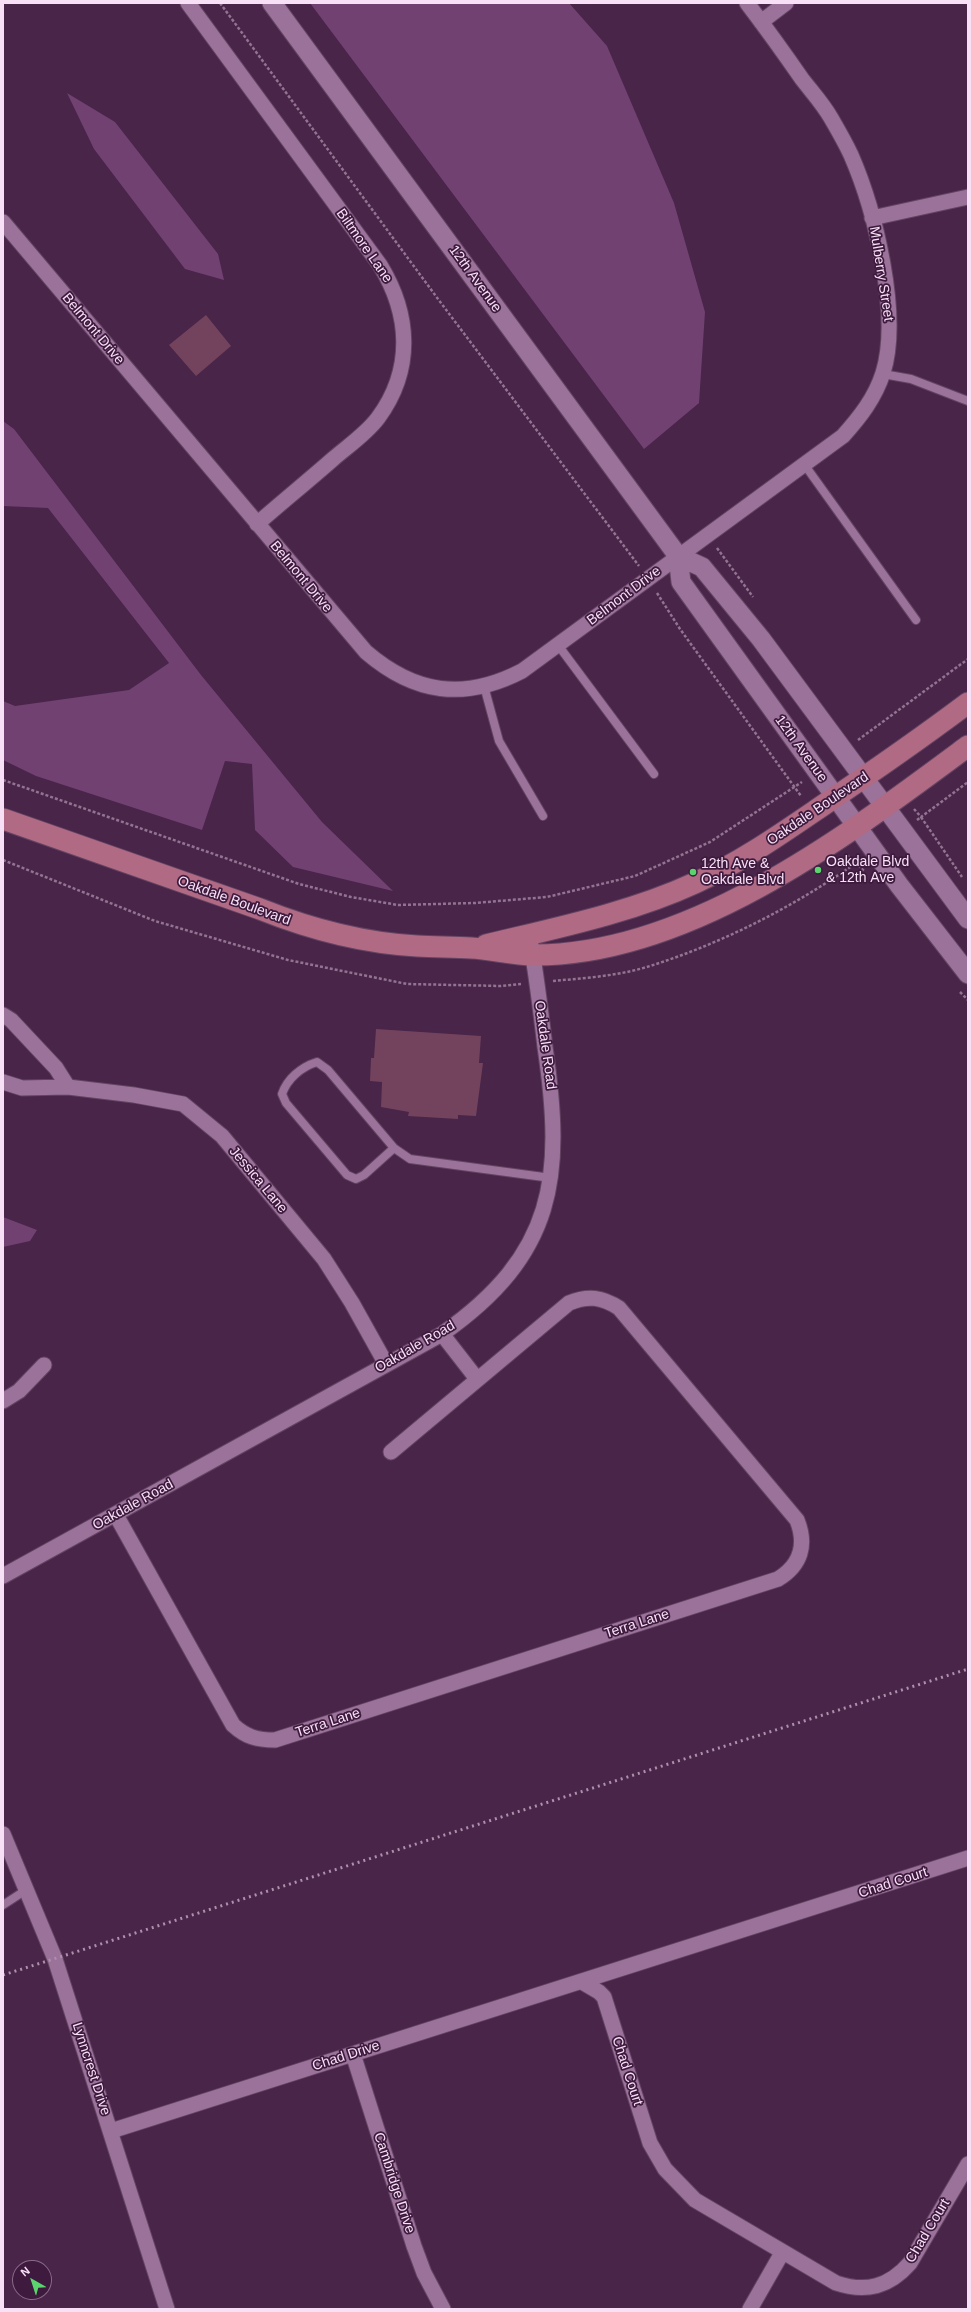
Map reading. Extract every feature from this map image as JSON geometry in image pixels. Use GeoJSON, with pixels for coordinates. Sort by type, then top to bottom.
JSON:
{"type":"FeatureCollection","features":[{"type":"Feature","properties":{"kind":"main road","name":"Oakdale Boulevard"},"geometry":{"type":"LineString","coordinates":[[472,948],[609,913],[694,884],[729,867],[864,778],[968,704]]}},
{"type":"Feature","properties":{"kind":"main road","name":"Oakdale Boulevard"},"geometry":{"type":"LineString","coordinates":[[3,819],[260,908],[297,923],[322,930],[382,942],[472,948],[532,955],[584,950],[634,939],[675,926],[724,904],[780,874],[885,807],[968,746]]}},
{"type":"Feature","properties":{"kind":"street","name":"Biltmore Lane"},"geometry":{"type":"LineString","coordinates":[[188,3],[380,265],[391,284],[398,301],[404,330],[400,373],[392,395],[378,418],[359,438],[257,524]]}},
{"type":"Feature","properties":{"kind":"street","name":"12th Avenue"},"geometry":{"type":"LineString","coordinates":[[272,3],[678,556],[681,582],[934,931],[968,974]]}},
{"type":"Feature","properties":{"kind":"street","name":"Mulberry Street"},"geometry":{"type":"LineString","coordinates":[[678,556],[842,436],[859,418],[873,397],[883,374],[889,350],[890,324],[872,218],[850,154],[830,116],[747,3]]}},
{"type":"Feature","properties":{"kind":"street"},"geometry":{"type":"LineString","coordinates":[[761,22],[786,3]]}},
{"type":"Feature","properties":{"kind":"street"},"geometry":{"type":"LineString","coordinates":[[872,218],[968,197]]}},
{"type":"Feature","properties":{"kind":"street","name":"Belmont Drive"},"geometry":{"type":"LineString","coordinates":[[3,222],[366,652],[385,668],[406,680],[428,687],[452,690],[484,686],[502,681],[522,671],[678,556]]}},
{"type":"Feature","properties":{"kind":"street"},"geometry":{"type":"LineString","coordinates":[[678,556],[702,566],[761,640],[968,919]]}},
{"type":"Feature","properties":{"kind":"street","name":"Oakdale Road"},"geometry":{"type":"LineString","coordinates":[[3,1576],[442,1334],[467,1317],[493,1293],[516,1266],[531,1242],[542,1215],[551,1178],[554,1131],[552,1093],[529,934]]}},
{"type":"Feature","properties":{"kind":"street"},"geometry":{"type":"LineString","coordinates":[[3,1015],[26,1035],[56,1068],[68,1087]]}},
{"type":"Feature","properties":{"kind":"street","name":"Jessica Lane"},"geometry":{"type":"LineString","coordinates":[[3,1082],[22,1088],[68,1087],[134,1095],[183,1104],[222,1136],[324,1259],[352,1303],[386,1364]]}},
{"type":"Feature","properties":{"kind":"street","name":"Terra Lane"},"geometry":{"type":"LineString","coordinates":[[116,1515],[233,1725],[244,1734],[258,1740],[282,1738],[778,1579],[789,1572],[798,1560],[802,1546],[802,1532],[797,1520],[618,1308],[608,1301],[593,1297],[580,1298],[569,1303],[391,1452]]}},
{"type":"Feature","properties":{"kind":"street"},"geometry":{"type":"LineString","coordinates":[[442,1334],[477,1379]]}},
{"type":"Feature","properties":{"kind":"street"},"geometry":{"type":"LineString","coordinates":[[3,1401],[19,1391],[44,1365]]}},
{"type":"Feature","properties":{"kind":"street","name":"Lynncrest Drive"},"geometry":{"type":"LineString","coordinates":[[3,1834],[55,1959],[111,2131],[166,2309]]}},
{"type":"Feature","properties":{"kind":"street","name":"Chad Court"},"geometry":{"type":"LineString","coordinates":[[582,1982],[968,1858]]}},
{"type":"Feature","properties":{"kind":"street","name":"Chad Court"},"geometry":{"type":"LineString","coordinates":[[582,1982],[599,1992],[604,1997],[650,2143],[665,2169],[695,2200],[782,2253],[836,2283],[850,2288],[872,2288],[892,2280],[910,2263],[968,2164]]}},
{"type":"Feature","properties":{"kind":"street","name":"Chad Drive"},"geometry":{"type":"LineString","coordinates":[[111,2131],[582,1982]]}},
{"type":"Feature","properties":{"kind":"street","name":"Cambridge Drive"},"geometry":{"type":"LineString","coordinates":[[353,2054],[414,2246],[424,2273],[443,2309]]}},
{"type":"Feature","properties":{"kind":"street"},"geometry":{"type":"LineString","coordinates":[[750,2309],[782,2253]]}},
{"type":"Feature","properties":{"kind":"lane"},"geometry":{"type":"LineString","coordinates":[[883,374],[912,379],[968,401]]}},
{"type":"Feature","properties":{"kind":"lane"},"geometry":{"type":"LineString","coordinates":[[804,464],[916,620]]}},
{"type":"Feature","properties":{"kind":"lane"},"geometry":{"type":"LineString","coordinates":[[558,645],[654,774]]}},
{"type":"Feature","properties":{"kind":"lane"},"geometry":{"type":"LineString","coordinates":[[484,686],[500,741],[542,816]]}},
{"type":"Feature","properties":{"kind":"lane"},"geometry":{"type":"LineString","coordinates":[[394,1148],[364,1175],[356,1179],[347,1175],[286,1103],[282,1094],[285,1083],[307,1065],[317,1062],[328,1070],[394,1148],[410,1159],[551,1178]]}},
{"type":"Feature","properties":{"kind":"lane"},"geometry":{"type":"LineString","coordinates":[[3,1905],[26,1890]]}},
{"type":"Feature","properties":{"kind":"path"},"geometry":{"type":"LineString","coordinates":[[220,3],[438,299],[648,578],[680,629],[796,787]]}},
{"type":"Feature","properties":{"kind":"path"},"geometry":{"type":"LineString","coordinates":[[844,751],[968,659]]}},
{"type":"Feature","properties":{"kind":"path"},"geometry":{"type":"LineString","coordinates":[[3,780],[299,884],[351,897],[398,905],[475,903],[547,897],[635,876],[710,842],[796,787],[817,771]]}},
{"type":"Feature","properties":{"kind":"shaded area"},"geometry":{"type":"Polygon","coordinates":[[[310,3],[569,3],[607,46],[674,203],[705,312],[699,403],[644,449],[310,3]]]}},
{"type":"Feature","properties":{"kind":"shaded area"},"geometry":{"type":"Polygon","coordinates":[[[67,93],[115,122],[218,254],[224,280],[185,269],[94,149],[67,93]]]}},
{"type":"Feature","properties":{"kind":"shaded area"},"geometry":{"type":"Polygon","coordinates":[[[3,421],[14,429],[201,675],[322,822],[393,891],[293,867],[255,830],[252,764],[225,761],[202,830],[36,776],[3,760],[3,701],[15,706],[129,690],[169,663],[48,508],[3,506],[3,421]]]}},
{"type":"Feature","properties":{"kind":"shaded area"},"geometry":{"type":"Polygon","coordinates":[[[3,1217],[37,1230],[30,1241],[3,1247],[3,1217]]]}},
{"type":"Feature","properties":{"kind":"building"},"geometry":{"type":"Polygon","coordinates":[[[206,315],[231,346],[196,376],[169,345],[206,315]]]}},
{"type":"Feature","properties":{"kind":"building"},"geometry":{"type":"Polygon","coordinates":[[[376,1029],[481,1036],[479,1063],[483,1063],[476,1116],[458,1115],[458,1119],[408,1116],[409,1112],[381,1107],[382,1082],[370,1081],[371,1058],[374,1058],[376,1029]]]}},
{"type":"Feature","properties":{"kind":"railway"},"geometry":{"type":"LineString","coordinates":[[3,1975],[968,1669]]}},
{"type":"Feature","properties":{"kind":"place","name":"Oakdale Blvd & 12th Ave"},"geometry":{"type":"Point","coordinates":[818,870]}},
{"type":"Feature","properties":{"kind":"place","name":"12th Ave & Oakdale Blvd"},"geometry":{"type":"Point","coordinates":[693,872]}}]}
